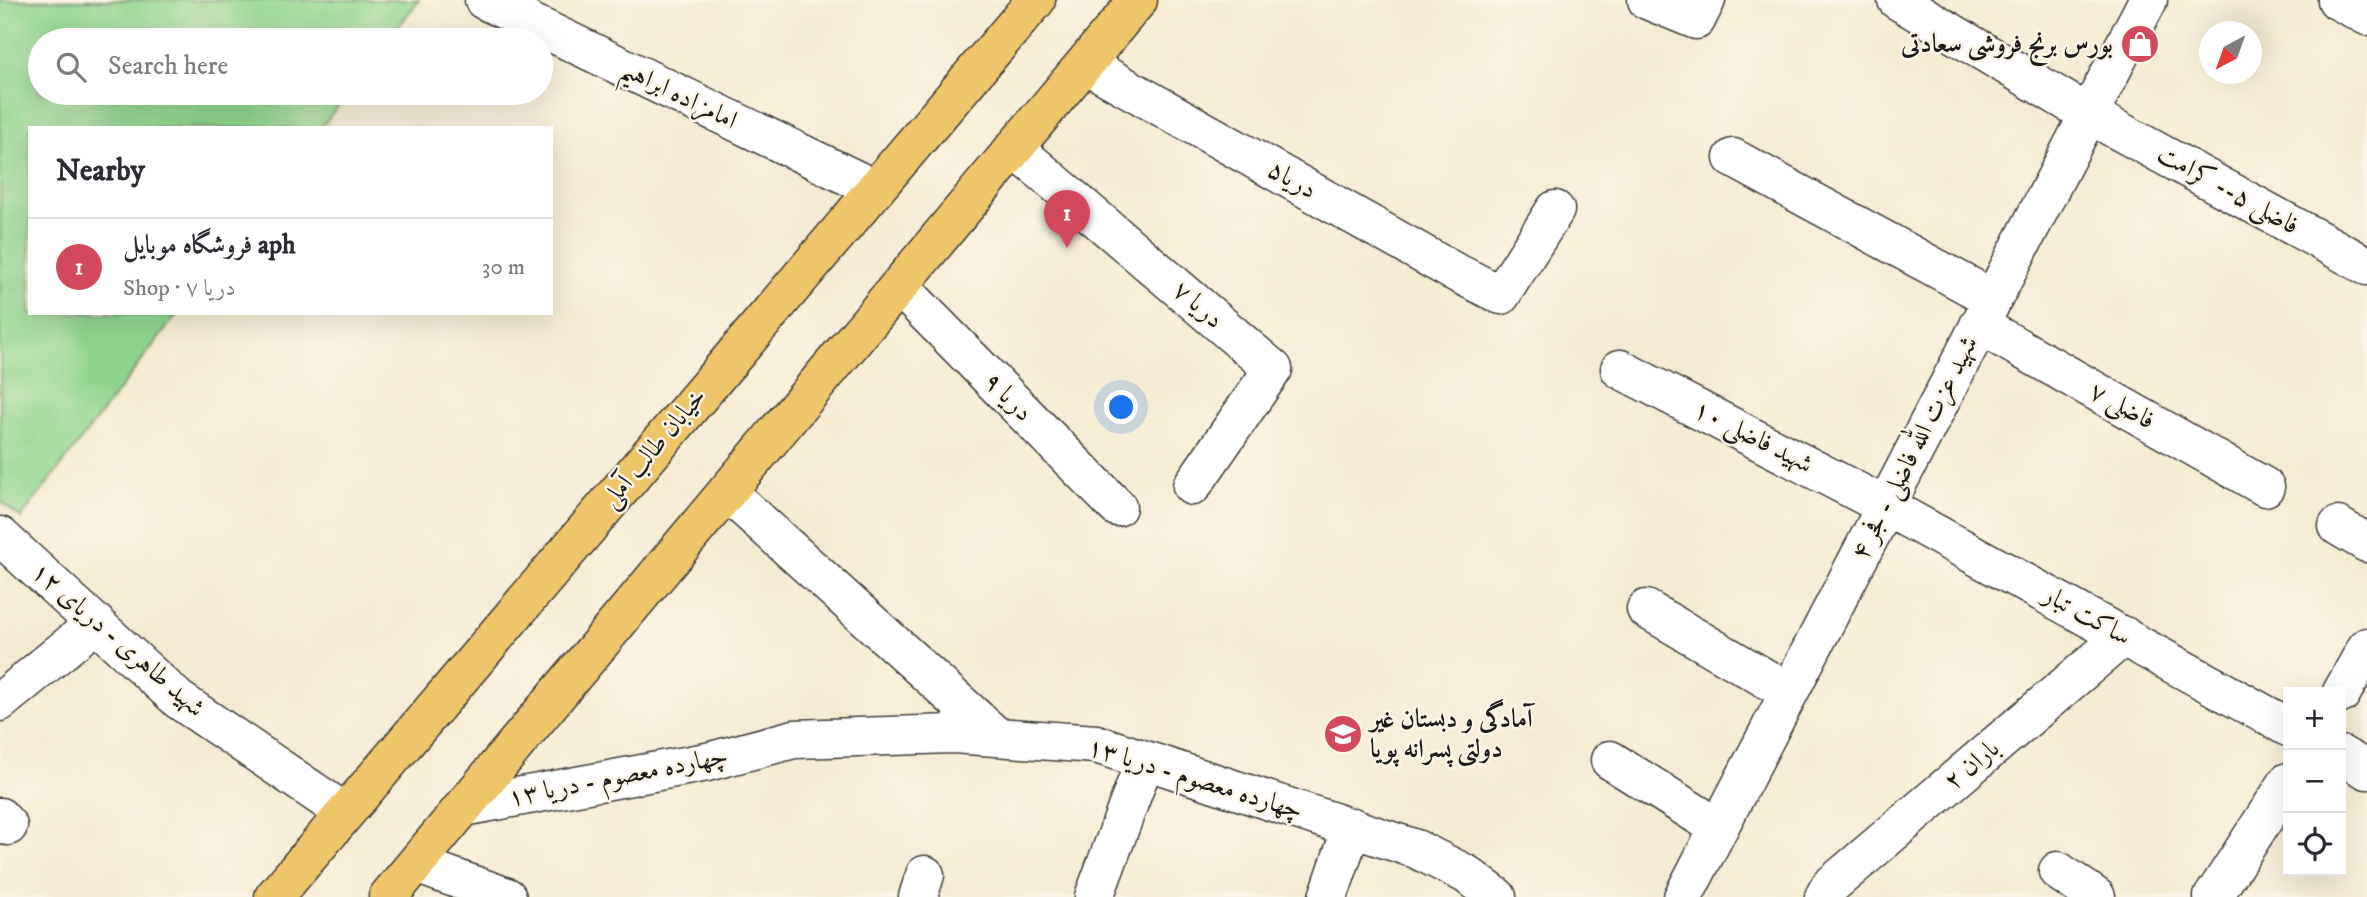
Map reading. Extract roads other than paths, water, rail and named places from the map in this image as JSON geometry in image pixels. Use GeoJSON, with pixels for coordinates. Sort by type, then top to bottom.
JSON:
{"type":"FeatureCollection","features":[{"type":"Feature","properties":{"kind":"main road","name":"خیابان طالب آملی"},"geometry":{"type":"LineString","coordinates":[[274,897],[1036,0]]}},
{"type":"Feature","properties":{"kind":"main road"},"geometry":{"type":"LineString","coordinates":[[388,897],[1138,0]]}},
{"type":"Feature","properties":{"kind":"street","name":"امامزاده ابراهیم"},"geometry":{"type":"LineString","coordinates":[[484,0],[548,14],[875,189]]}},
{"type":"Feature","properties":{"kind":"street"},"geometry":{"type":"LineString","coordinates":[[1647,0],[1701,10]]}},
{"type":"Feature","properties":{"kind":"street","name":"فاضلی ۵-- کرامت"},"geometry":{"type":"LineString","coordinates":[[1898,0],[2088,114],[2367,266]]}},
{"type":"Feature","properties":{"kind":"street","name":"شهید عزت الله فاضلی - فجر ۴"},"geometry":{"type":"LineString","coordinates":[[1683,897],[2148,0]]}},
{"type":"Feature","properties":{"kind":"street"},"geometry":{"type":"LineString","coordinates":[[2337,0],[2367,16]]}},
{"type":"Feature","properties":{"kind":"street","name":"دریا۵"},"geometry":{"type":"LineString","coordinates":[[1085,64],[1451,270],[1501,295],[1555,210]]}},
{"type":"Feature","properties":{"kind":"street","name":"دریا ۷"},"geometry":{"type":"LineString","coordinates":[[1014,148],[1273,369],[1192,486]]}},
{"type":"Feature","properties":{"kind":"street","name":"فاضلی ۷"},"geometry":{"type":"LineString","coordinates":[[1733,158],[2265,487]]}},
{"type":"Feature","properties":{"kind":"street","name":"دریا ۹"},"geometry":{"type":"LineString","coordinates":[[899,286],[1116,507]]}},
{"type":"Feature","properties":{"kind":"street","name":"شهید فاضلی ۱۰"},"geometry":{"type":"LineString","coordinates":[[1620,369],[1885,506]]}},
{"type":"Feature","properties":{"kind":"street"},"geometry":{"type":"LineString","coordinates":[[727,492],[997,737]]}},
{"type":"Feature","properties":{"kind":"street","name":"ساکت تبار"},"geometry":{"type":"LineString","coordinates":[[1885,506],[2283,724]]}},
{"type":"Feature","properties":{"kind":"street","name":"شهید طاهری - دریای ۱۲"},"geometry":{"type":"LineString","coordinates":[[0,536],[179,699],[344,812]]}},
{"type":"Feature","properties":{"kind":"street"},"geometry":{"type":"LineString","coordinates":[[1646,609],[1788,692]]}},
{"type":"Feature","properties":{"kind":"street"},"geometry":{"type":"LineString","coordinates":[[0,702],[96,623]]}},
{"type":"Feature","properties":{"kind":"street","name":"باران ۲"},"geometry":{"type":"LineString","coordinates":[[1833,893],[2124,636]]}},
{"type":"Feature","properties":{"kind":"street"},"geometry":{"type":"LineString","coordinates":[[2345,687],[2367,648]]}},
{"type":"Feature","properties":{"kind":"street","name":"چهارده معصوم - دریا ۱۳"},"geometry":{"type":"LineString","coordinates":[[463,807],[707,762],[794,739],[953,734],[1096,744],[1416,849],[1466,874],[1497,897]]}},
{"type":"Feature","properties":{"kind":"street"},"geometry":{"type":"LineString","coordinates":[[2346,758],[2367,770]]}},
{"type":"Feature","properties":{"kind":"street"},"geometry":{"type":"LineString","coordinates":[[1094,897],[1144,760]]}},
{"type":"Feature","properties":{"kind":"street"},"geometry":{"type":"LineString","coordinates":[[1610,760],[1719,828]]}},
{"type":"Feature","properties":{"kind":"street"},"geometry":{"type":"LineString","coordinates":[[2213,897],[2283,790]]}},
{"type":"Feature","properties":{"kind":"street"},"geometry":{"type":"LineString","coordinates":[[1328,897],[1352,827]]}},
{"type":"Feature","properties":{"kind":"street"},"geometry":{"type":"LineString","coordinates":[[416,864],[507,897]]}},
{"type":"Feature","properties":{"kind":"street"},"geometry":{"type":"LineString","coordinates":[[2058,871],[2096,897]]}},
{"type":"Feature","properties":{"kind":"place","name":"بورس برنج فروشی سعادتی"},"geometry":{"type":"Point","coordinates":[2140,44]}},
{"type":"Feature","properties":{"kind":"place","name":"فروشگاه موبایل aph"},"geometry":{"type":"Point","coordinates":[1067,248]}},
{"type":"Feature","properties":{"kind":"place","name":"آمادگی و دبستان غیر دولتی پسرانه پویا"},"geometry":{"type":"Point","coordinates":[1343,734]}}]}
